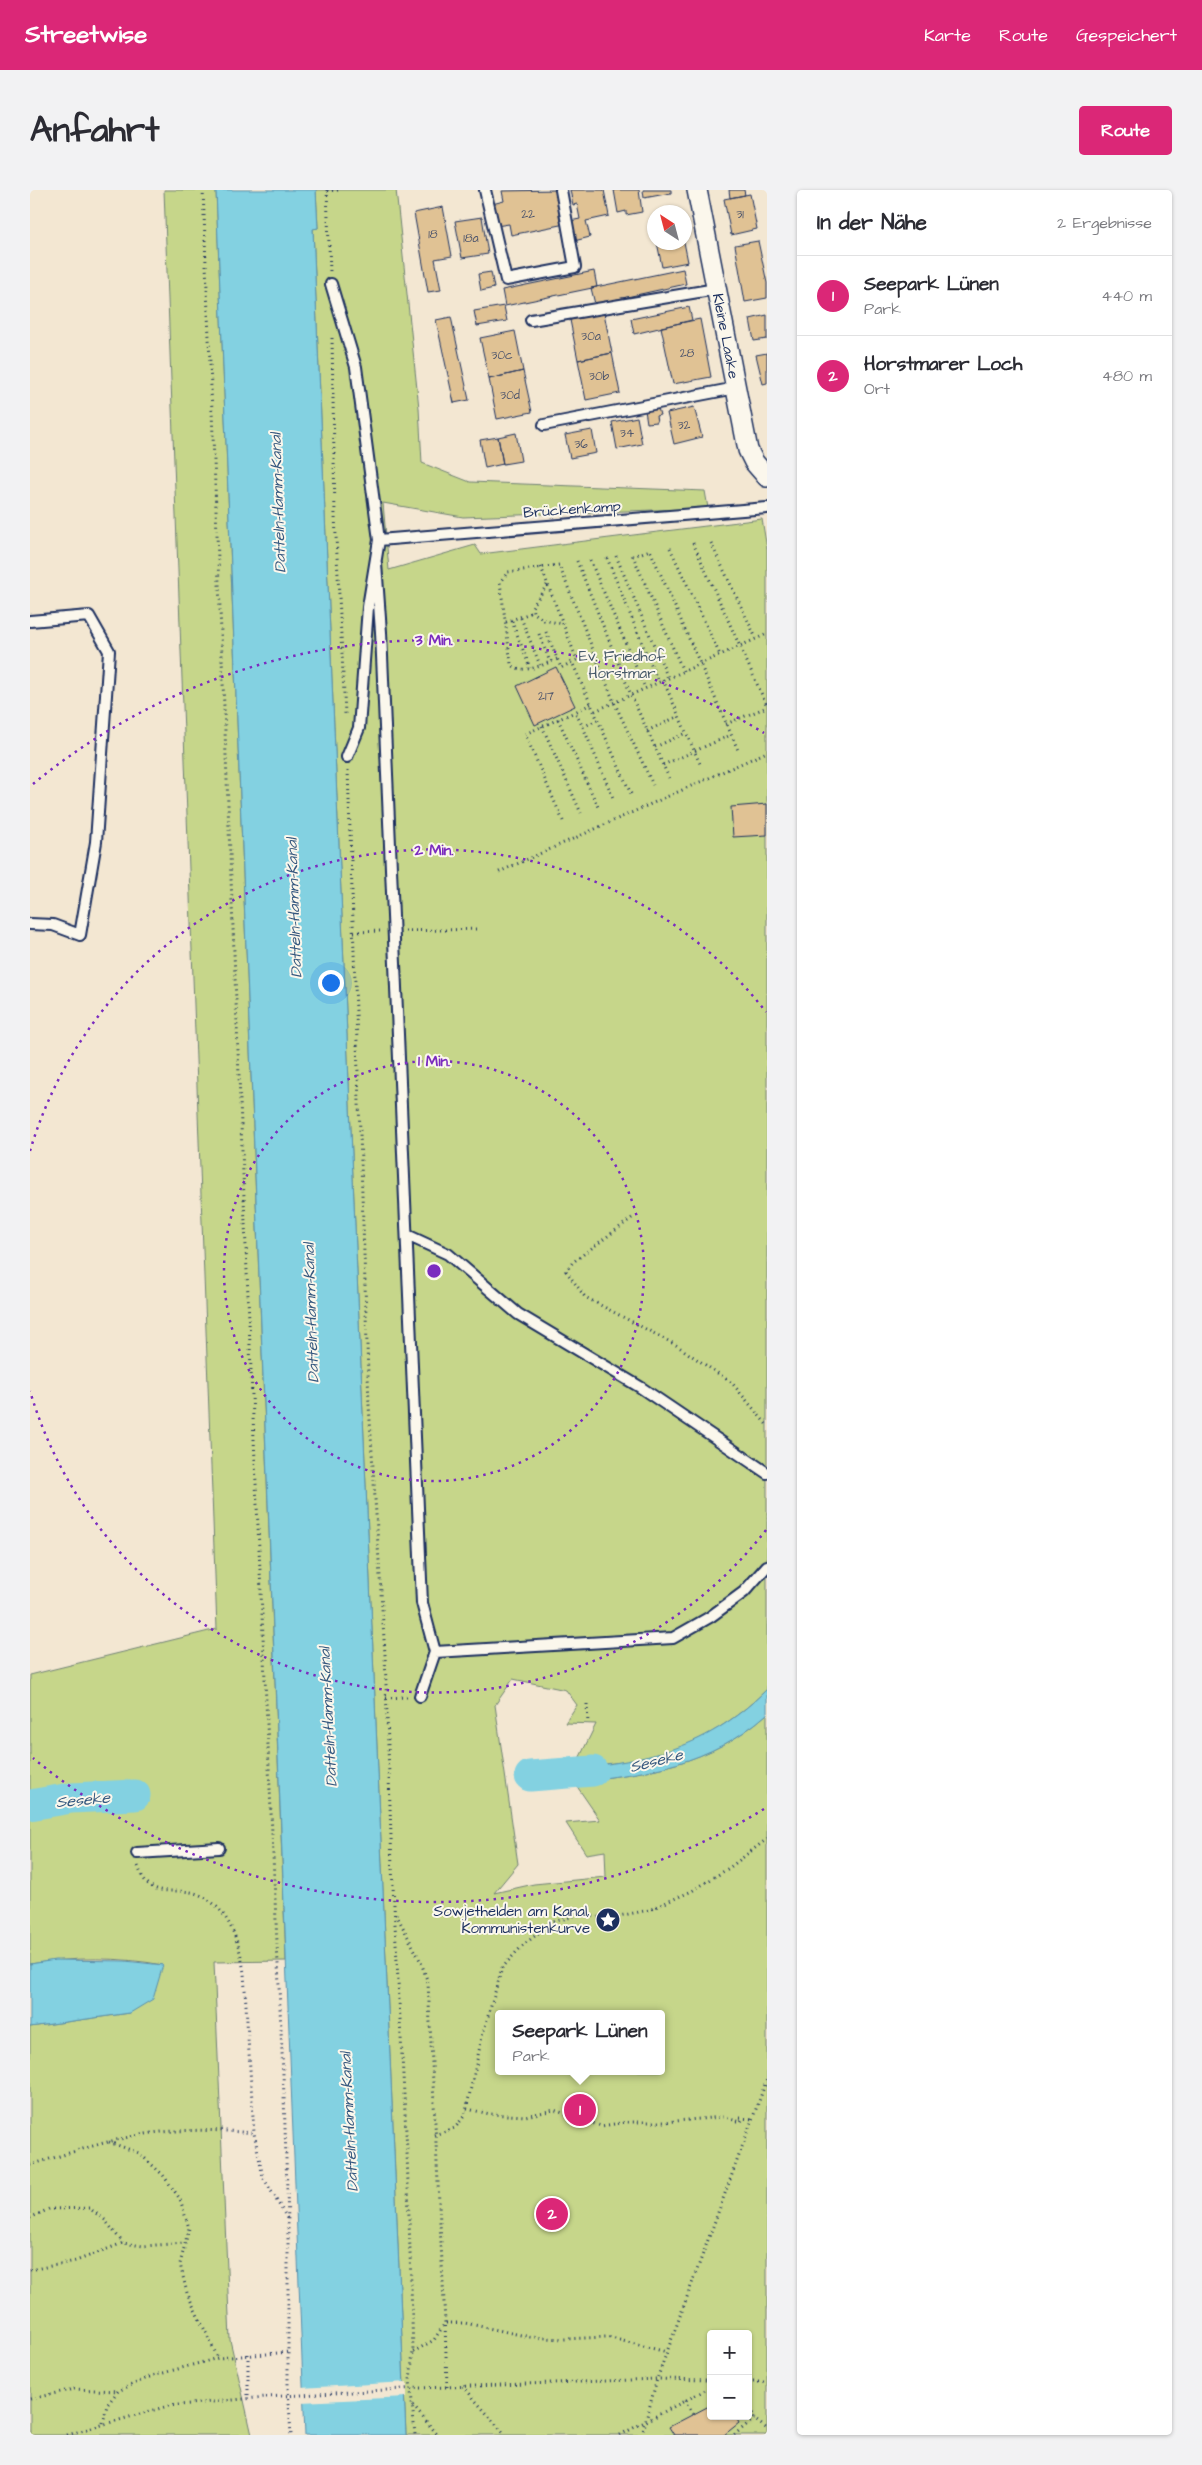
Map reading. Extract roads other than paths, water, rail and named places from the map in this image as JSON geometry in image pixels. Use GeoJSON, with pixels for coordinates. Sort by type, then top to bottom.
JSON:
{"type":"FeatureCollection","features":[{"type":"Feature","properties":{"kind":"street","name":"Kleine Laake"},"geometry":{"type":"LineString","coordinates":[[697,190],[748,450],[754,462],[767,477]]}},
{"type":"Feature","properties":{"kind":"lane"},"geometry":{"type":"LineString","coordinates":[[485,190],[506,280],[575,267],[561,190]]}},
{"type":"Feature","properties":{"kind":"lane"},"geometry":{"type":"LineString","coordinates":[[331,284],[356,367],[378,540],[368,607],[359,728],[347,757]]}},
{"type":"Feature","properties":{"kind":"lane"},"geometry":{"type":"LineString","coordinates":[[531,320],[716,289]]}},
{"type":"Feature","properties":{"kind":"lane"},"geometry":{"type":"LineString","coordinates":[[544,424],[736,388]]}},
{"type":"Feature","properties":{"kind":"lane","name":"Brückenkamp"},"geometry":{"type":"LineString","coordinates":[[378,540],[767,508]]}},
{"type":"Feature","properties":{"kind":"lane"},"geometry":{"type":"LineString","coordinates":[[376,563],[382,632],[422,1603],[435,1652],[420,1696]]}},
{"type":"Feature","properties":{"kind":"lane"},"geometry":{"type":"LineString","coordinates":[[30,621],[89,616],[109,651],[96,842],[80,935],[53,926],[30,924]]}},
{"type":"Feature","properties":{"kind":"lane"},"geometry":{"type":"LineString","coordinates":[[407,1235],[448,1254],[518,1314],[640,1388],[767,1473]]}},
{"type":"Feature","properties":{"kind":"lane"},"geometry":{"type":"LineString","coordinates":[[435,1652],[673,1638],[710,1617],[744,1592],[767,1566]]}},
{"type":"Feature","properties":{"kind":"lane"},"geometry":{"type":"LineString","coordinates":[[137,1853],[219,1848]]}},
{"type":"Feature","properties":{"kind":"water","name":"Datteln-Hamm-Kanal"},"geometry":{"type":"Polygon","coordinates":[[[216,190],[316,190],[318,228],[313,229],[406,2435],[305,2435],[216,190]]]}},
{"type":"Feature","properties":{"kind":"water"},"geometry":{"type":"Polygon","coordinates":[[[767,1689],[767,1714],[745,1731],[700,1756],[652,1770],[628,1774],[574,1782],[569,1778],[551,1779],[551,1771],[641,1758],[693,1741],[718,1728],[742,1711],[767,1689]]]}},
{"type":"Feature","properties":{"kind":"water"},"geometry":{"type":"Polygon","coordinates":[[[55,1960],[125,1961],[163,1965],[153,1999],[130,2013],[30,2027],[30,1964],[55,1960]]]}},
{"type":"Feature","properties":{"kind":"waterway","name":"Seseke"},"geometry":{"type":"LineString","coordinates":[[530,1776],[593,1771]]}},
{"type":"Feature","properties":{"kind":"waterway","name":"Seseke"},"geometry":{"type":"LineString","coordinates":[[30,1805],[71,1798],[135,1795]]}},
{"type":"Feature","properties":{"kind":"place","name":"Sowjethelden am Kanal, Kommunistenkurve"},"geometry":{"type":"Point","coordinates":[608,1920]}},
{"type":"Feature","properties":{"kind":"place","name":"Seepark Lünen"},"geometry":{"type":"Point","coordinates":[580,2110]}},
{"type":"Feature","properties":{"kind":"place","name":"Horstmarer Loch"},"geometry":{"type":"Point","coordinates":[552,2214]}},
{"type":"Feature","properties":{"kind":"park label","name":"Ev. Friedhof Horstmar"},"geometry":{"type":"Point","coordinates":[622,664]}}]}
